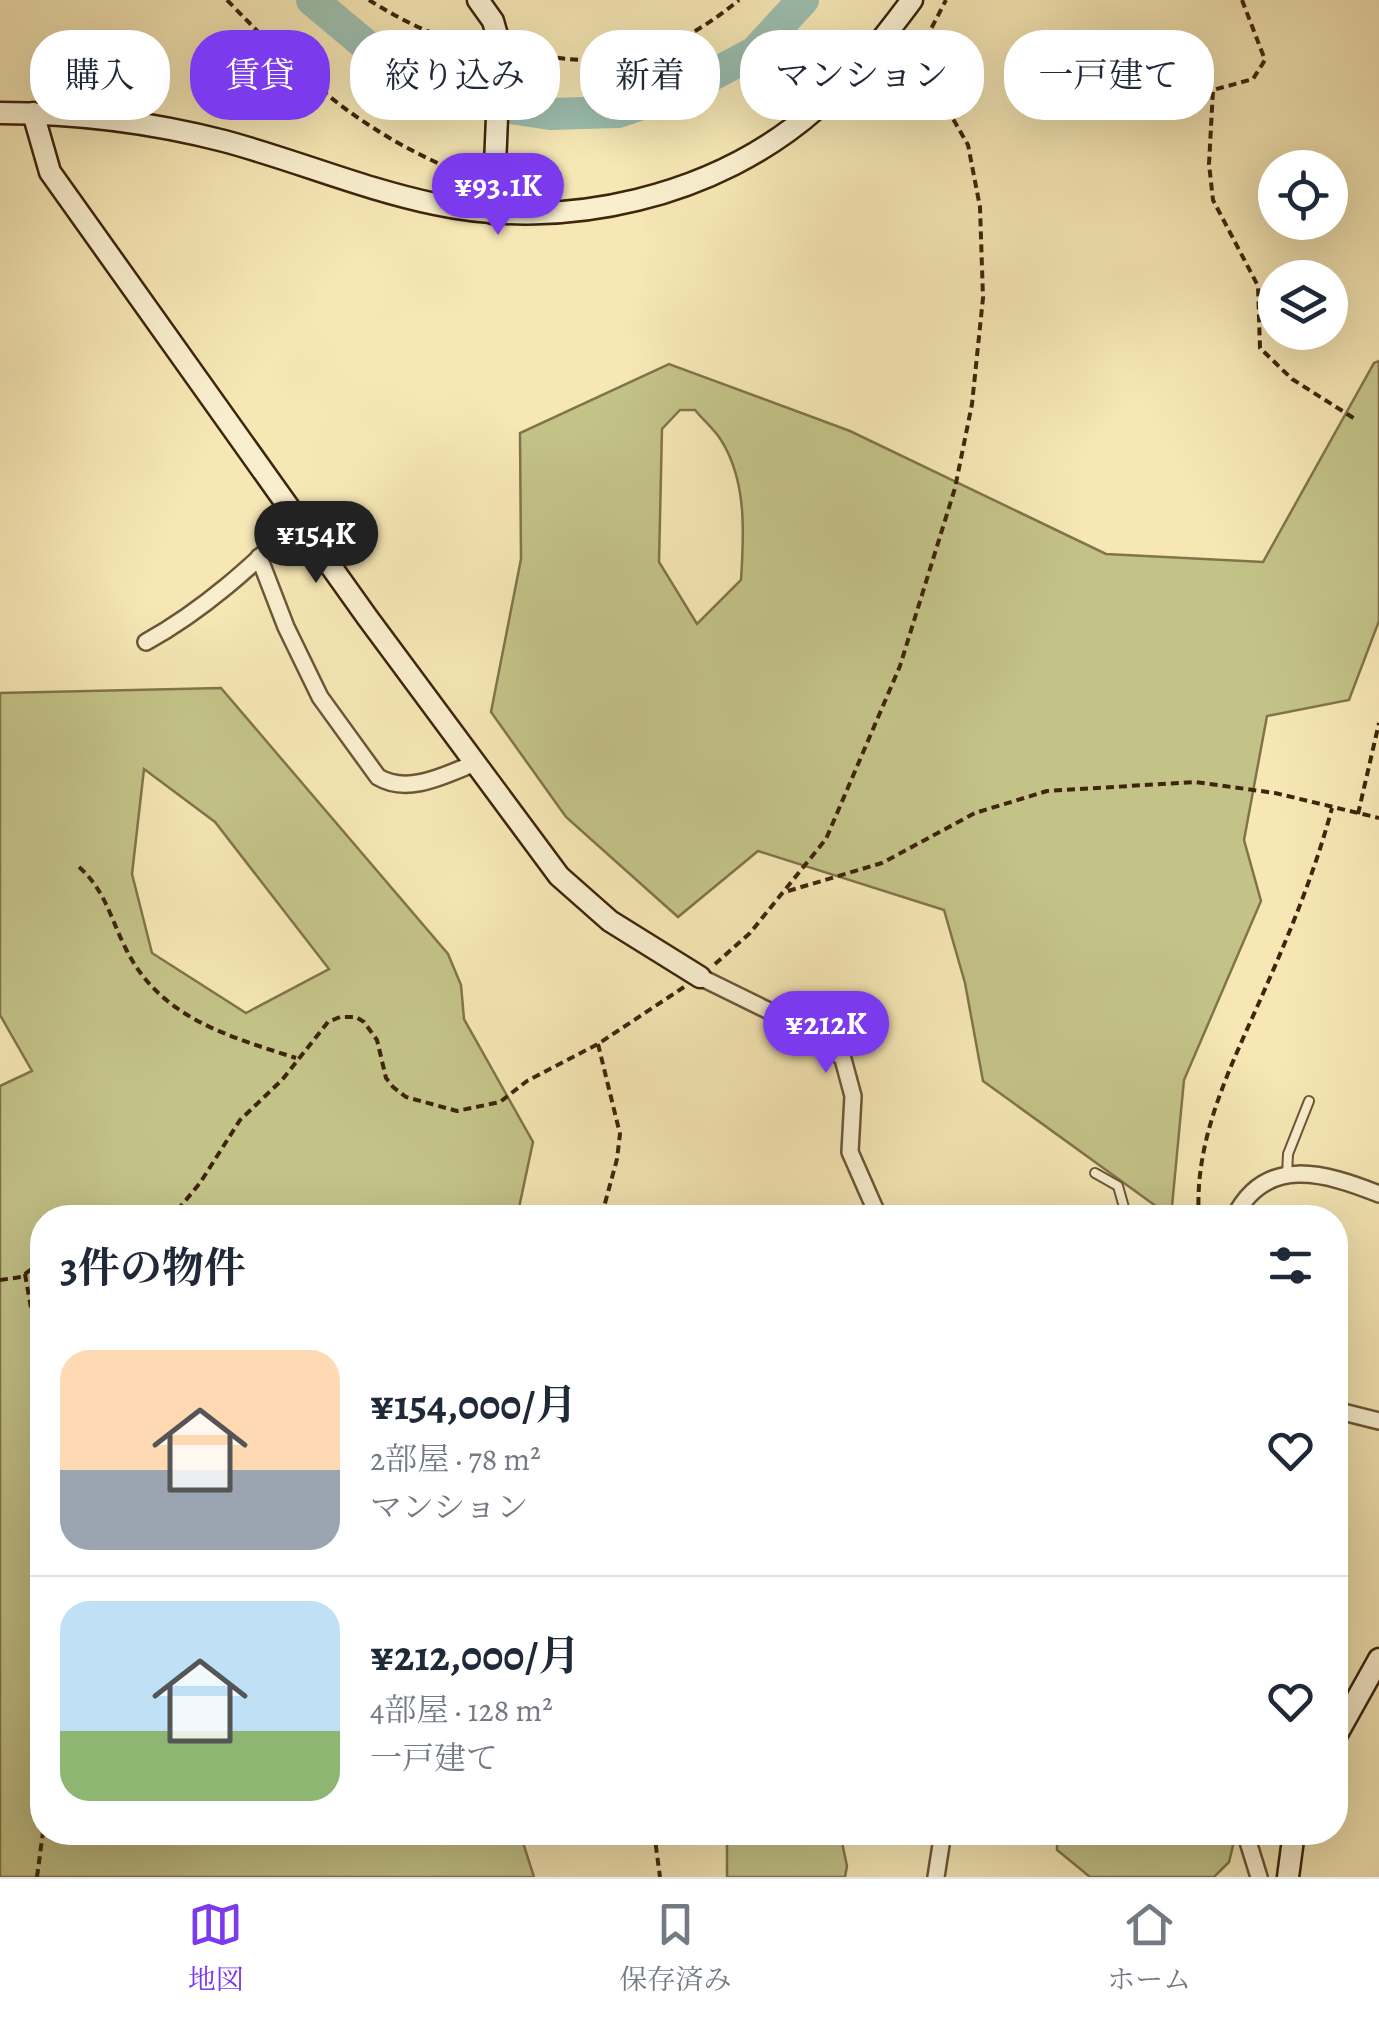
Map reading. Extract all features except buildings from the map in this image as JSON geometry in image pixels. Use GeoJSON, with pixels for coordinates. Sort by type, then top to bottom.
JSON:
{"type":"FeatureCollection","features":[{"type":"Feature","properties":{"kind":"street"},"geometry":{"type":"LineString","coordinates":[[478,0],[496,30]]}},
{"type":"Feature","properties":{"kind":"street"},"geometry":{"type":"LineString","coordinates":[[889,30],[912,0]]}},
{"type":"Feature","properties":{"kind":"street"},"geometry":{"type":"LineString","coordinates":[[0,114],[30,114]]}},
{"type":"Feature","properties":{"kind":"street"},"geometry":{"type":"LineString","coordinates":[[36,120],[50,172],[559,876],[610,920],[700,977],[820,1036],[843,1059],[853,1096],[850,1152],[873,1205]]}},
{"type":"Feature","properties":{"kind":"street"},"geometry":{"type":"LineString","coordinates":[[115,120],[185,132],[433,204],[493,213],[552,214],[588,210],[695,181],[738,162],[800,120]]}},
{"type":"Feature","properties":{"kind":"street"},"geometry":{"type":"LineString","coordinates":[[493,120],[488,176],[493,213]]}},
{"type":"Feature","properties":{"kind":"street"},"geometry":{"type":"LineString","coordinates":[[146,642],[183,622],[299,520]]}},
{"type":"Feature","properties":{"kind":"street"},"geometry":{"type":"LineString","coordinates":[[260,557],[286,627],[320,697],[378,777],[403,785],[438,778],[475,763]]}},
{"type":"Feature","properties":{"kind":"street"},"geometry":{"type":"LineString","coordinates":[[1240,1205],[1264,1183],[1287,1175],[1336,1177],[1379,1194]]}},
{"type":"Feature","properties":{"kind":"street"},"geometry":{"type":"LineString","coordinates":[[1348,1414],[1379,1422]]}},
{"type":"Feature","properties":{"kind":"street"},"geometry":{"type":"LineString","coordinates":[[1348,1715],[1378,1661]]}},
{"type":"Feature","properties":{"kind":"street"},"geometry":{"type":"LineString","coordinates":[[936,1877],[941,1845]]}},
{"type":"Feature","properties":{"kind":"street"},"geometry":{"type":"LineString","coordinates":[[1250,1845],[1259,1877]]}},
{"type":"Feature","properties":{"kind":"street"},"geometry":{"type":"LineString","coordinates":[[1288,1877],[1292,1845]]}},
{"type":"Feature","properties":{"kind":"lane"},"geometry":{"type":"LineString","coordinates":[[1287,1175],[1288,1154],[1309,1101]]}},
{"type":"Feature","properties":{"kind":"lane"},"geometry":{"type":"LineString","coordinates":[[1095,1173],[1118,1186],[1123,1205]]}},
{"type":"Feature","properties":{"kind":"path"},"geometry":{"type":"LineString","coordinates":[[227,0],[320,92],[400,146],[488,176]]}},
{"type":"Feature","properties":{"kind":"path"},"geometry":{"type":"LineString","coordinates":[[369,0],[428,30]]}},
{"type":"Feature","properties":{"kind":"path"},"geometry":{"type":"LineString","coordinates":[[560,60],[595,62],[638,56],[681,40],[739,0]]}},
{"type":"Feature","properties":{"kind":"path"},"geometry":{"type":"LineString","coordinates":[[931,30],[946,0]]}},
{"type":"Feature","properties":{"kind":"path"},"geometry":{"type":"LineString","coordinates":[[1242,0],[1265,60],[1253,79],[1213,90],[1209,164],[1213,200],[1258,286],[1260,348],[1292,380],[1355,419]]}},
{"type":"Feature","properties":{"kind":"path"},"geometry":{"type":"LineString","coordinates":[[182,1205],[240,1120],[282,1080],[328,1022],[356,1017],[370,1027],[386,1078],[406,1097],[457,1111],[500,1102],[527,1081],[598,1044],[700,977],[750,933],[826,839],[893,684],[956,488],[972,404],[983,298],[980,207],[968,145],[954,120]]}},
{"type":"Feature","properties":{"kind":"path"},"geometry":{"type":"LineString","coordinates":[[1358,814],[1379,723]]}},
{"type":"Feature","properties":{"kind":"path"},"geometry":{"type":"LineString","coordinates":[[784,892],[882,862],[975,813],[1047,791],[1195,782],[1275,793],[1379,818]]}},
{"type":"Feature","properties":{"kind":"path"},"geometry":{"type":"LineString","coordinates":[[1199,1205],[1200,1177],[1212,1122],[1297,915],[1332,808]]}},
{"type":"Feature","properties":{"kind":"path"},"geometry":{"type":"LineString","coordinates":[[79,867],[96,882],[126,951],[163,998],[207,1028],[297,1059]]}},
{"type":"Feature","properties":{"kind":"path"},"geometry":{"type":"LineString","coordinates":[[598,1044],[620,1134],[618,1160],[605,1205]]}},
{"type":"Feature","properties":{"kind":"path"},"geometry":{"type":"LineString","coordinates":[[0,1280],[30,1270]]}},
{"type":"Feature","properties":{"kind":"path"},"geometry":{"type":"LineString","coordinates":[[25,1274],[30,1302]]}},
{"type":"Feature","properties":{"kind":"path"},"geometry":{"type":"LineString","coordinates":[[37,1877],[41,1845]]}},
{"type":"Feature","properties":{"kind":"path"},"geometry":{"type":"LineString","coordinates":[[656,1845],[660,1877]]}},
{"type":"Feature","properties":{"kind":"green space"},"geometry":{"type":"Polygon","coordinates":[[[1379,361],[1379,621],[1349,700],[1267,716],[1244,840],[1261,901],[1184,1080],[1172,1205],[1154,1205],[983,1081],[965,983],[944,910],[758,851],[678,917],[566,817],[491,712],[521,559],[520,433],[669,364],[850,431],[1106,554],[1263,562],[1374,363],[1379,361]],[[680,410],[662,429],[659,562],[697,624],[741,580],[740,490],[718,436],[695,410],[680,410]]]}},
{"type":"Feature","properties":{"kind":"green space"},"geometry":{"type":"Polygon","coordinates":[[[221,688],[448,954],[461,985],[464,1019],[533,1142],[520,1205],[30,1205],[30,1845],[524,1845],[534,1877],[0,1877],[0,1086],[32,1071],[0,1015],[0,693],[221,688]],[[144,769],[132,874],[152,953],[246,1013],[329,969],[215,822],[144,769]]]}},
{"type":"Feature","properties":{"kind":"green space"},"geometry":{"type":"Polygon","coordinates":[[[727,1845],[843,1845],[847,1866],[845,1877],[727,1877],[727,1845]]]}},
{"type":"Feature","properties":{"kind":"green space"},"geometry":{"type":"Polygon","coordinates":[[[1057,1845],[1233,1845],[1229,1862],[1214,1877],[1090,1877],[1057,1850],[1057,1845]]]}},
{"type":"Feature","properties":{"kind":"waterway"},"geometry":{"type":"LineString","coordinates":[[312,0],[386,62],[429,85],[484,104],[550,114],[618,112],[688,88],[755,52],[803,0]]}}]}
